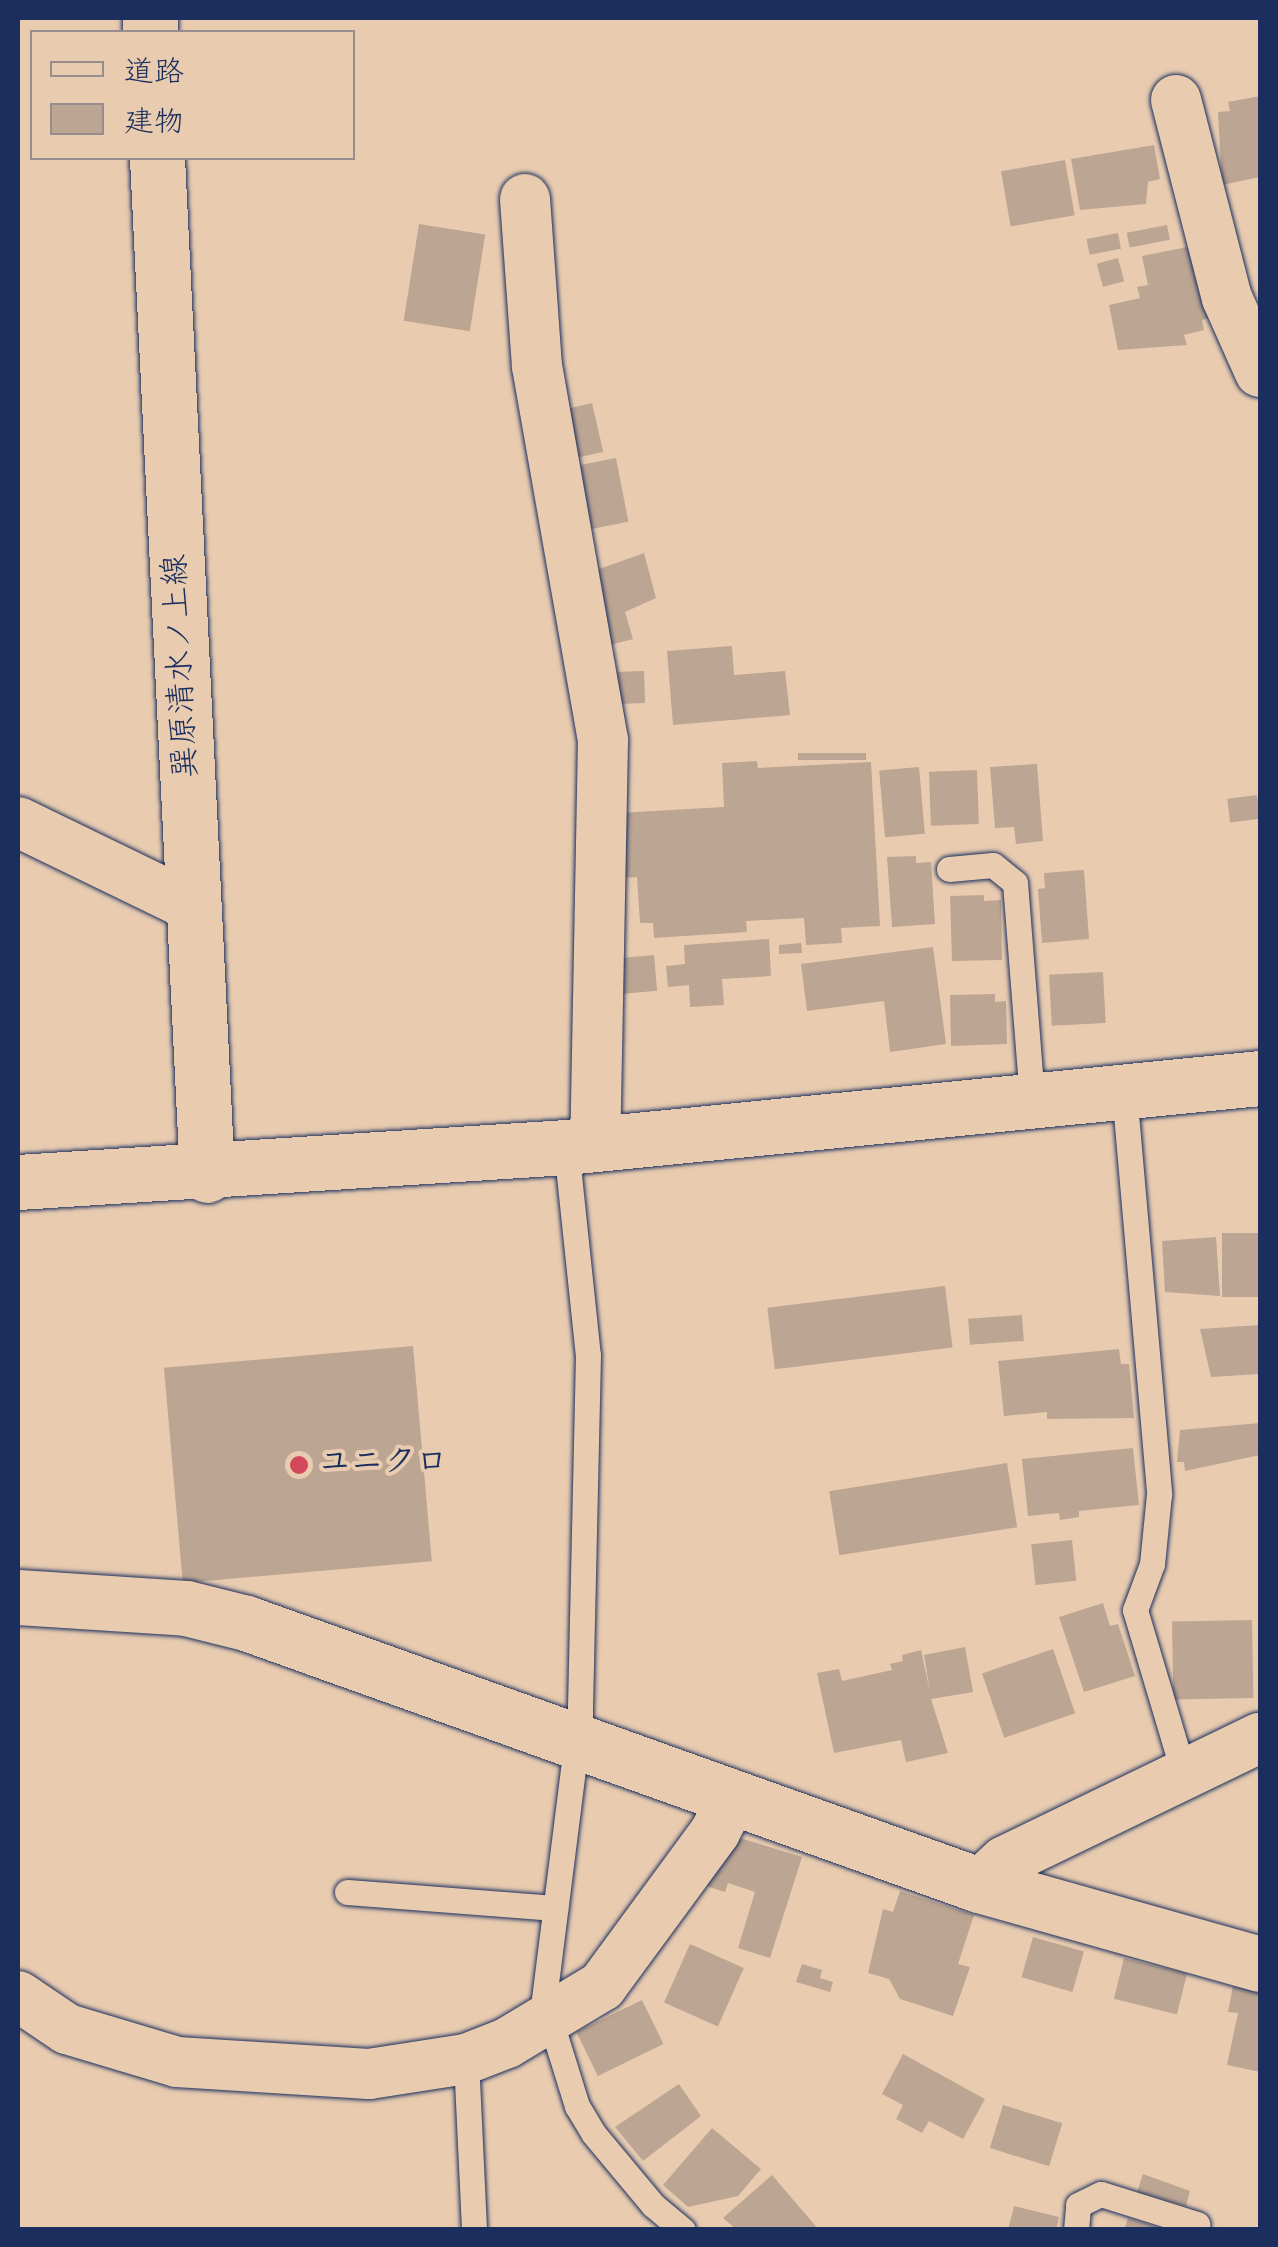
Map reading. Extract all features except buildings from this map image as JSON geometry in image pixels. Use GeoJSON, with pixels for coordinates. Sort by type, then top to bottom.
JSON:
{"type":"FeatureCollection","features":[{"type":"Feature","properties":{"kind":"street"},"geometry":{"type":"LineString","coordinates":[[1176,100],[1227,298],[1260,372]]}},
{"type":"Feature","properties":{"kind":"street","name":"巽原清水ノ上線"},"geometry":{"type":"LineString","coordinates":[[157,160],[198,909],[207,1175]]}},
{"type":"Feature","properties":{"kind":"street"},"geometry":{"type":"LineString","coordinates":[[525,199],[537,366],[602,740],[581,1145]]}},
{"type":"Feature","properties":{"kind":"street"},"geometry":{"type":"LineString","coordinates":[[18,822],[198,909]]}},
{"type":"Feature","properties":{"kind":"street"},"geometry":{"type":"LineString","coordinates":[[18,1182],[207,1175],[581,1145],[1260,1078]]}},
{"type":"Feature","properties":{"kind":"street"},"geometry":{"type":"LineString","coordinates":[[18,1597],[186,1608],[246,1623],[732,1801],[979,1885],[1260,1964]]}},
{"type":"Feature","properties":{"kind":"street"},"geometry":{"type":"LineString","coordinates":[[979,1885],[1005,1861],[1260,1738]]}},
{"type":"Feature","properties":{"kind":"street"},"geometry":{"type":"LineString","coordinates":[[18,1996],[67,2029],[177,2062],[369,2074],[466,2059],[550,2019],[602,1986],[716,1832],[732,1801]]}},
{"type":"Feature","properties":{"kind":"lane"},"geometry":{"type":"LineString","coordinates":[[949,869],[994,866],[1015,883],[1032,1100]]}},
{"type":"Feature","properties":{"kind":"lane"},"geometry":{"type":"LineString","coordinates":[[1124,1091],[1159,1494],[1152,1564],[1135,1610],[1184,1774]]}},
{"type":"Feature","properties":{"kind":"lane"},"geometry":{"type":"LineString","coordinates":[[581,1145],[588,1355],[578,1744],[544,2000],[577,2106],[593,2133],[653,2205],[683,2230]]}},
{"type":"Feature","properties":{"kind":"lane"},"geometry":{"type":"LineString","coordinates":[[347,1892],[555,1908]]}},
{"type":"Feature","properties":{"kind":"lane"},"geometry":{"type":"LineString","coordinates":[[466,2059],[474,2230]]}},
{"type":"Feature","properties":{"kind":"lane"},"geometry":{"type":"LineString","coordinates":[[1076,2230],[1078,2205],[1101,2194],[1197,2224]]}},
{"type":"Feature","properties":{"kind":"place","name":"ユニクロ"},"geometry":{"type":"Point","coordinates":[299,1465]}}]}
